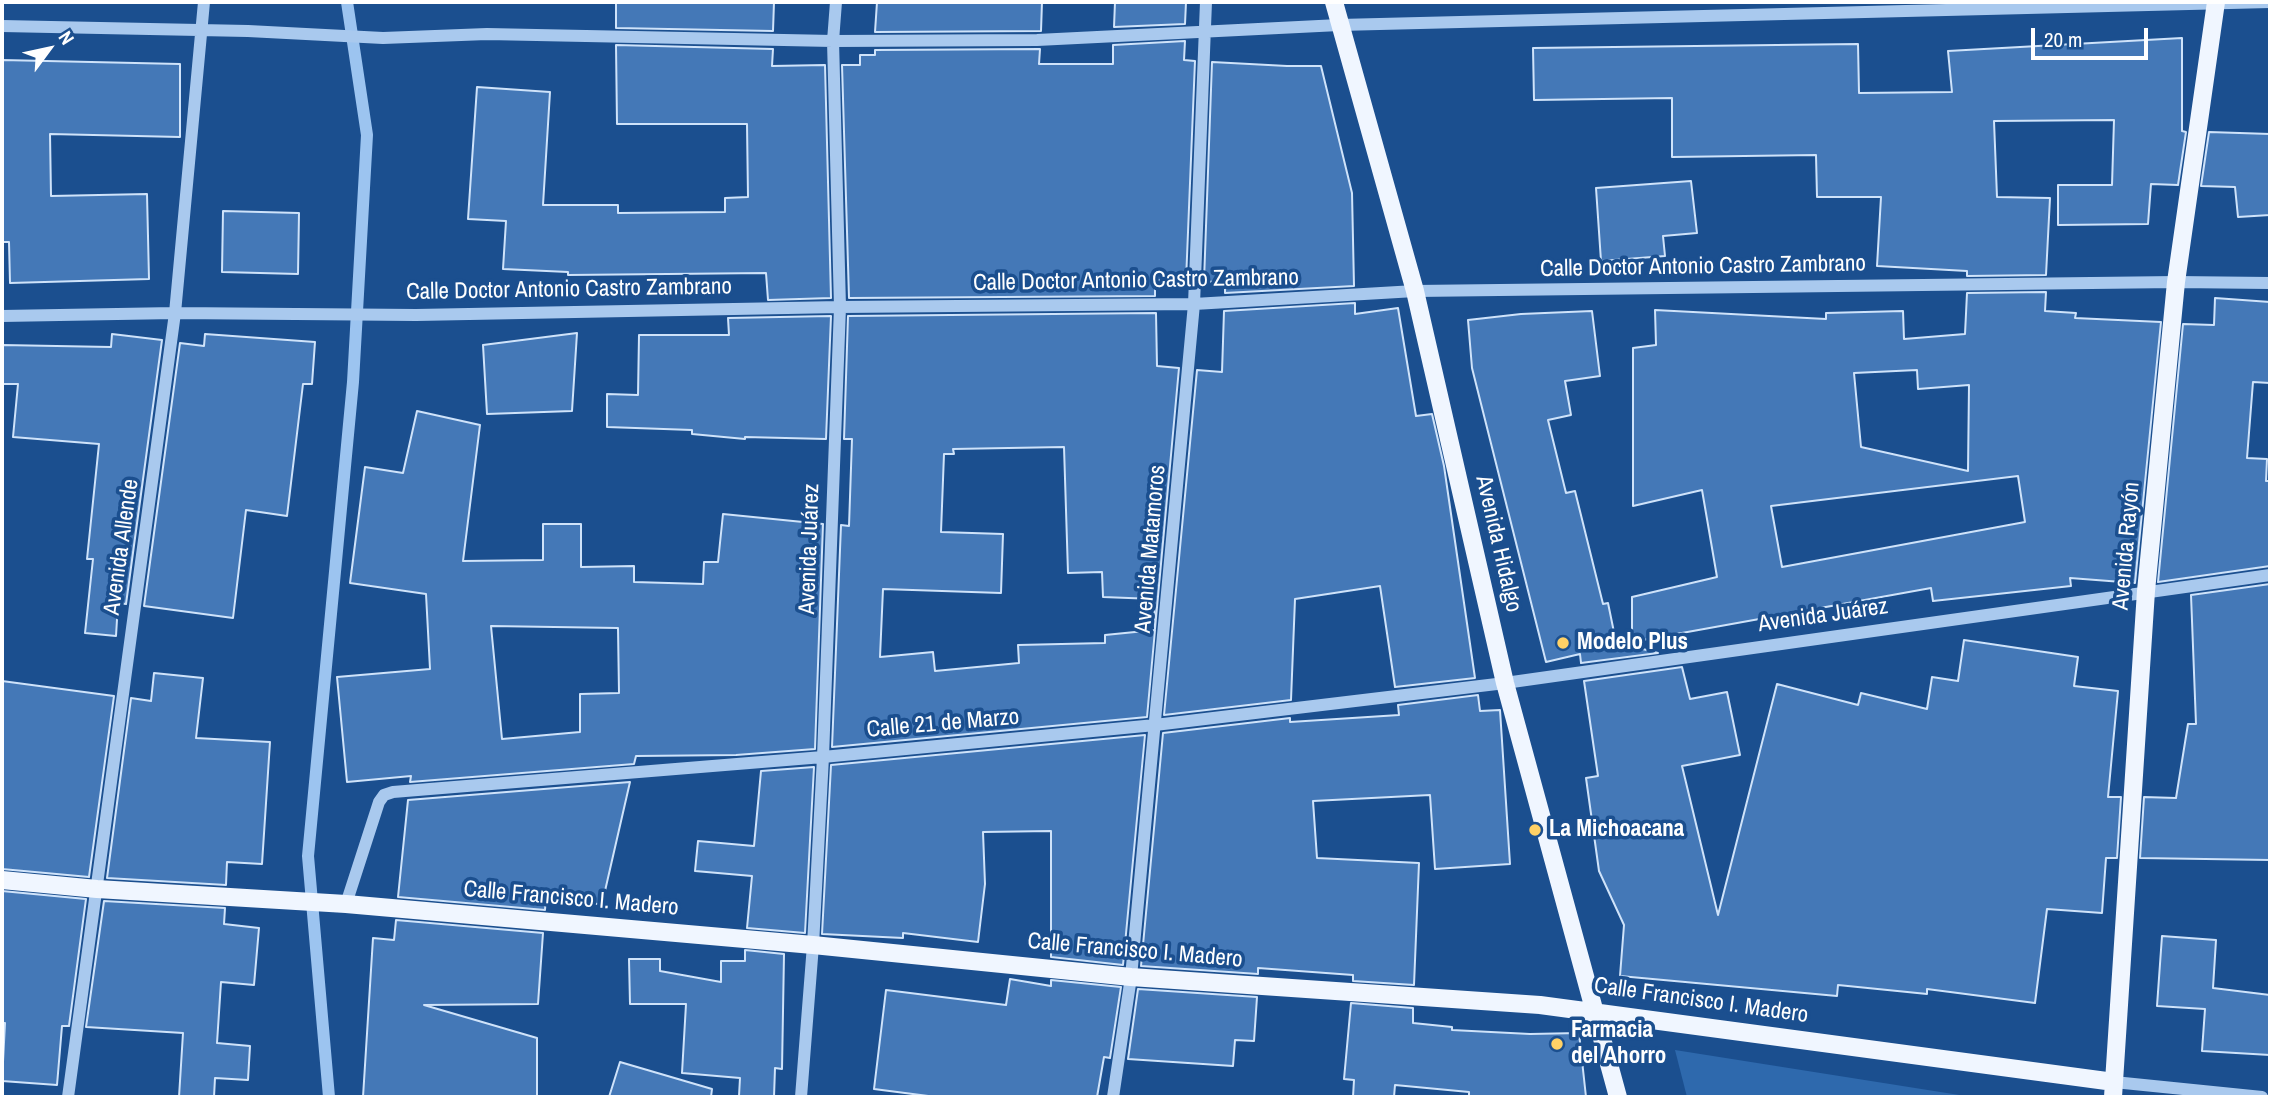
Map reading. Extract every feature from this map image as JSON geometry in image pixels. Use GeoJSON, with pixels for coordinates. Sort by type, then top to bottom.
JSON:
{"type":"FeatureCollection","features":[{"type":"Feature","properties":{"kind":"main road","name":"Avenida Hidalgo"},"geometry":{"type":"LineString","coordinates":[[1334,2],[1415,291],[1505,683],[1618,1097]]}},
{"type":"Feature","properties":{"kind":"main road","name":"Avenida Rayón"},"geometry":{"type":"LineString","coordinates":[[2114,1090],[2146,591],[2176,282],[2216,3]]}},
{"type":"Feature","properties":{"kind":"main road","name":"Calle Francisco I. Madero"},"geometry":{"type":"LineString","coordinates":[[2,880],[97,889],[346,904],[813,945],[1131,977],[1540,1005],[1595,1011],[2114,1090]]}},
{"type":"Feature","properties":{"kind":"street","name":"Avenida Allende"},"geometry":{"type":"LineString","coordinates":[[68,1097],[175,313],[204,2]]}},
{"type":"Feature","properties":{"kind":"street","name":"Avenida Juárez"},"geometry":{"type":"LineString","coordinates":[[801,1097],[813,945],[823,757],[840,307],[833,41],[836,2]]}},
{"type":"Feature","properties":{"kind":"street","name":"Avenida Matamoros"},"geometry":{"type":"LineString","coordinates":[[1113,1097],[1131,977],[1194,304],[1206,2]]}},
{"type":"Feature","properties":{"kind":"street"},"geometry":{"type":"LineString","coordinates":[[2,26],[248,31],[383,38],[486,34],[833,41],[1037,40],[1339,25],[2270,2]]}},
{"type":"Feature","properties":{"kind":"street","name":"Calle Doctor Antonio Castro Zambrano"},"geometry":{"type":"LineString","coordinates":[[2,316],[175,313],[416,315],[1194,304],[1415,291],[2270,283]]}},
{"type":"Feature","properties":{"kind":"street"},"geometry":{"type":"LineString","coordinates":[[2146,591],[2270,575]]}},
{"type":"Feature","properties":{"kind":"street","name":"Avenida Juárez"},"geometry":{"type":"LineString","coordinates":[[1505,683],[2146,591]]}},
{"type":"Feature","properties":{"kind":"street","name":"Calle 21 de Marzo"},"geometry":{"type":"LineString","coordinates":[[346,904],[379,802],[384,794],[823,757],[1155,725],[1505,683]]}},
{"type":"Feature","properties":{"kind":"street","name":"Calle Francisco I. Madero"},"geometry":{"type":"LineString","coordinates":[[2114,1090],[2262,1097]]}},
{"type":"Feature","properties":{"kind":"shaded area"},"geometry":{"type":"Polygon","coordinates":[[[1675,1050],[1972,1097],[1687,1097],[1675,1050]]]}},
{"type":"Feature","properties":{"kind":"building"},"geometry":{"type":"Polygon","coordinates":[[[616,2],[774,2],[773,31],[616,28],[616,2]]]}},
{"type":"Feature","properties":{"kind":"building"},"geometry":{"type":"Polygon","coordinates":[[[877,2],[1042,2],[1041,31],[875,32],[877,2]]]}},
{"type":"Feature","properties":{"kind":"building"},"geometry":{"type":"Polygon","coordinates":[[[1115,2],[1186,2],[1185,24],[1114,27],[1115,2]]]}},
{"type":"Feature","properties":{"kind":"building"},"geometry":{"type":"Polygon","coordinates":[[[2182,38],[2182,131],[2186,132],[2178,185],[2151,184],[2148,224],[2058,225],[2058,185],[2112,185],[2114,120],[1994,121],[1997,197],[2050,198],[2046,275],[1967,276],[1967,271],[1877,266],[1881,197],[1817,197],[1816,155],[1672,157],[1672,98],[1534,100],[1533,48],[1858,44],[1859,93],[1952,92],[1948,51],[2182,38]]]}},
{"type":"Feature","properties":{"kind":"building"},"geometry":{"type":"Polygon","coordinates":[[[1185,41],[1184,60],[1195,61],[1186,281],[1155,280],[1155,296],[849,298],[842,65],[860,65],[860,55],[875,55],[875,50],[1040,49],[1039,64],[1113,64],[1113,45],[1185,41]]]}},
{"type":"Feature","properties":{"kind":"building"},"geometry":{"type":"Polygon","coordinates":[[[616,45],[773,49],[772,66],[825,65],[831,298],[768,300],[766,273],[568,275],[568,272],[503,269],[506,221],[468,219],[477,87],[550,92],[543,205],[618,205],[618,213],[725,212],[725,198],[748,197],[747,124],[617,124],[616,45]]]}},
{"type":"Feature","properties":{"kind":"building"},"geometry":{"type":"Polygon","coordinates":[[[2,60],[180,64],[180,137],[50,134],[51,196],[147,194],[149,279],[10,283],[9,242],[2,242],[2,60]]]}},
{"type":"Feature","properties":{"kind":"building"},"geometry":{"type":"Polygon","coordinates":[[[1212,62],[1321,66],[1352,193],[1354,286],[1225,293],[1225,283],[1204,281],[1212,62]]]}},
{"type":"Feature","properties":{"kind":"building"},"geometry":{"type":"Polygon","coordinates":[[[2209,132],[2270,134],[2270,215],[2238,217],[2235,187],[2201,186],[2209,132]]]}},
{"type":"Feature","properties":{"kind":"building"},"geometry":{"type":"Polygon","coordinates":[[[1691,181],[1697,233],[1663,236],[1665,256],[1601,261],[1596,188],[1691,181]]]}},
{"type":"Feature","properties":{"kind":"building"},"geometry":{"type":"Polygon","coordinates":[[[223,211],[299,213],[298,274],[222,272],[223,211]]]}},
{"type":"Feature","properties":{"kind":"building"},"geometry":{"type":"Polygon","coordinates":[[[2046,292],[2045,311],[2076,313],[2075,318],[2161,322],[2135,583],[2070,578],[2071,586],[1933,601],[1931,588],[1632,642],[1632,597],[1717,577],[1702,490],[1633,506],[1633,348],[1656,345],[1655,310],[1826,319],[1826,313],[1903,311],[1904,339],[1965,334],[1967,293],[2046,292]],[[1917,370],[1854,373],[1861,447],[1968,471],[1969,385],[1918,389],[1917,370]],[[2018,476],[1771,506],[1782,567],[2025,522],[2018,476]]]}},
{"type":"Feature","properties":{"kind":"building"},"geometry":{"type":"Polygon","coordinates":[[[2215,298],[2270,302],[2270,383],[2253,382],[2247,458],[2267,459],[2266,481],[2270,481],[2270,566],[2158,582],[2183,324],[2214,325],[2215,298]]]}},
{"type":"Feature","properties":{"kind":"building"},"geometry":{"type":"Polygon","coordinates":[[[1355,303],[1355,314],[1398,308],[1416,416],[1432,414],[1444,466],[1475,678],[1395,687],[1380,586],[1295,599],[1291,700],[1164,715],[1197,370],[1222,372],[1224,311],[1355,303]]]}},
{"type":"Feature","properties":{"kind":"building"},"geometry":{"type":"Polygon","coordinates":[[[1592,311],[1600,376],[1565,381],[1571,415],[1548,420],[1566,493],[1575,491],[1603,604],[1608,603],[1616,642],[1658,653],[1581,663],[1580,654],[1546,662],[1472,368],[1468,320],[1521,314],[1592,311]]]}},
{"type":"Feature","properties":{"kind":"building"},"geometry":{"type":"Polygon","coordinates":[[[1156,313],[1157,366],[1179,368],[1155,629],[1154,599],[1103,597],[1102,572],[1068,573],[1064,447],[953,449],[954,454],[944,454],[941,532],[1003,534],[1001,593],[883,589],[880,657],[933,652],[935,671],[1019,663],[1018,645],[1105,643],[1105,635],[1155,630],[1147,717],[832,747],[841,525],[849,526],[852,439],[844,439],[848,316],[1156,313]]]}},
{"type":"Feature","properties":{"kind":"building"},"geometry":{"type":"Polygon","coordinates":[[[831,316],[826,439],[745,439],[692,434],[692,430],[607,427],[607,394],[638,395],[639,335],[729,335],[728,318],[831,316]]]}},
{"type":"Feature","properties":{"kind":"building"},"geometry":{"type":"Polygon","coordinates":[[[577,333],[572,411],[487,414],[483,345],[577,333]]]}},
{"type":"Feature","properties":{"kind":"building"},"geometry":{"type":"Polygon","coordinates":[[[112,334],[162,340],[126,604],[118,603],[116,636],[85,633],[93,559],[87,559],[99,444],[13,437],[18,384],[2,384],[2,345],[111,347],[112,334]]]}},
{"type":"Feature","properties":{"kind":"building"},"geometry":{"type":"Polygon","coordinates":[[[205,334],[315,342],[312,384],[303,384],[287,516],[246,510],[233,618],[144,606],[180,343],[204,346],[205,334]]]}},
{"type":"Feature","properties":{"kind":"building"},"geometry":{"type":"Polygon","coordinates":[[[417,411],[480,425],[463,561],[543,560],[543,524],[581,524],[581,567],[634,566],[634,582],[703,584],[704,562],[718,562],[723,514],[823,524],[815,749],[736,755],[636,756],[634,764],[410,782],[411,776],[347,782],[337,677],[430,669],[426,594],[350,583],[365,467],[403,473],[417,411]],[[491,626],[502,739],[580,732],[580,694],[619,693],[618,628],[491,626]]]}},
{"type":"Feature","properties":{"kind":"building"},"geometry":{"type":"Polygon","coordinates":[[[2270,584],[2270,860],[2140,858],[2144,797],[2176,798],[2188,724],[2196,724],[2191,595],[2270,584]]]}},
{"type":"Feature","properties":{"kind":"building"},"geometry":{"type":"Polygon","coordinates":[[[1964,640],[2078,657],[2074,686],[2118,691],[2108,797],[2121,797],[2117,858],[2106,858],[2102,913],[2047,909],[2035,1003],[1927,989],[1927,994],[1838,985],[1837,996],[1620,976],[1624,925],[1599,871],[1586,778],[1598,776],[1584,681],[1682,667],[1690,699],[1727,692],[1740,755],[1682,766],[1718,915],[1777,684],[1858,705],[1861,693],[1927,709],[1932,677],[1958,681],[1964,640]]]}},
{"type":"Feature","properties":{"kind":"building"},"geometry":{"type":"Polygon","coordinates":[[[154,673],[203,678],[196,738],[270,742],[262,864],[227,862],[226,885],[107,878],[131,698],[151,701],[154,673]]]}},
{"type":"Feature","properties":{"kind":"building"},"geometry":{"type":"Polygon","coordinates":[[[2,681],[114,696],[89,877],[2,869],[2,681]]]}},
{"type":"Feature","properties":{"kind":"building"},"geometry":{"type":"Polygon","coordinates":[[[1478,695],[1480,711],[1500,710],[1510,864],[1435,869],[1430,795],[1313,801],[1317,858],[1419,863],[1414,985],[1353,981],[1353,975],[1258,968],[1258,974],[1141,966],[1163,733],[1290,718],[1290,722],[1399,715],[1398,705],[1478,695]]]}},
{"type":"Feature","properties":{"kind":"building"},"geometry":{"type":"Polygon","coordinates":[[[1145,735],[1123,965],[1051,957],[1051,831],[983,832],[985,884],[978,942],[903,933],[903,938],[822,934],[831,765],[1145,735]]]}},
{"type":"Feature","properties":{"kind":"building"},"geometry":{"type":"Polygon","coordinates":[[[814,767],[805,933],[747,928],[752,876],[695,871],[698,841],[754,846],[761,771],[814,767]]]}},
{"type":"Feature","properties":{"kind":"building"},"geometry":{"type":"Polygon","coordinates":[[[630,782],[602,904],[568,903],[546,897],[545,910],[398,897],[408,800],[630,782]]]}},
{"type":"Feature","properties":{"kind":"building"},"geometry":{"type":"Polygon","coordinates":[[[2,891],[86,899],[69,1026],[62,1026],[57,1085],[2,1081],[5,1023],[2,1023],[2,891]]]}},
{"type":"Feature","properties":{"kind":"building"},"geometry":{"type":"Polygon","coordinates":[[[104,901],[225,908],[224,924],[259,928],[254,985],[221,982],[217,1043],[250,1046],[248,1080],[215,1078],[214,1097],[179,1097],[183,1033],[86,1027],[104,901]]]}},
{"type":"Feature","properties":{"kind":"building"},"geometry":{"type":"Polygon","coordinates":[[[396,920],[543,933],[538,1004],[424,1005],[537,1038],[537,1097],[363,1097],[373,938],[394,940],[396,920]]]}},
{"type":"Feature","properties":{"kind":"building"},"geometry":{"type":"Polygon","coordinates":[[[2162,936],[2216,940],[2213,988],[2270,995],[2270,1055],[2202,1051],[2205,1009],[2157,1006],[2162,936]]]}},
{"type":"Feature","properties":{"kind":"building"},"geometry":{"type":"Polygon","coordinates":[[[745,950],[784,954],[782,1069],[775,1068],[774,1097],[739,1096],[740,1078],[682,1073],[686,1004],[630,1004],[629,959],[660,959],[660,971],[721,982],[721,961],[745,961],[745,950]]]}},
{"type":"Feature","properties":{"kind":"building"},"geometry":{"type":"Polygon","coordinates":[[[1010,979],[1051,986],[1051,980],[1121,987],[1110,1058],[1104,1057],[1097,1097],[936,1097],[874,1089],[886,990],[1006,1005],[1010,979]]]}},
{"type":"Feature","properties":{"kind":"building"},"geometry":{"type":"Polygon","coordinates":[[[1138,989],[1257,997],[1254,1041],[1235,1040],[1233,1066],[1128,1059],[1138,989]]]}},
{"type":"Feature","properties":{"kind":"building"},"geometry":{"type":"Polygon","coordinates":[[[1351,1003],[1413,1008],[1413,1023],[1452,1027],[1452,1030],[1530,1034],[1579,1033],[1586,1097],[1469,1097],[1469,1092],[1395,1085],[1394,1097],[1353,1097],[1354,1080],[1344,1079],[1351,1003]]]}},
{"type":"Feature","properties":{"kind":"building"},"geometry":{"type":"Polygon","coordinates":[[[620,1062],[712,1089],[711,1097],[609,1097],[620,1062]]]}},
{"type":"Feature","properties":{"kind":"waterway"},"geometry":{"type":"LineString","coordinates":[[329,1097],[308,856],[353,382],[367,135],[347,2]]}},
{"type":"Feature","properties":{"kind":"place","name":"Modelo Plus"},"geometry":{"type":"Point","coordinates":[1563,643]}},
{"type":"Feature","properties":{"kind":"place","name":"La Michoacana"},"geometry":{"type":"Point","coordinates":[1535,830]}},
{"type":"Feature","properties":{"kind":"place","name":"Farmacia del Ahorro"},"geometry":{"type":"Point","coordinates":[1557,1044]}}]}
